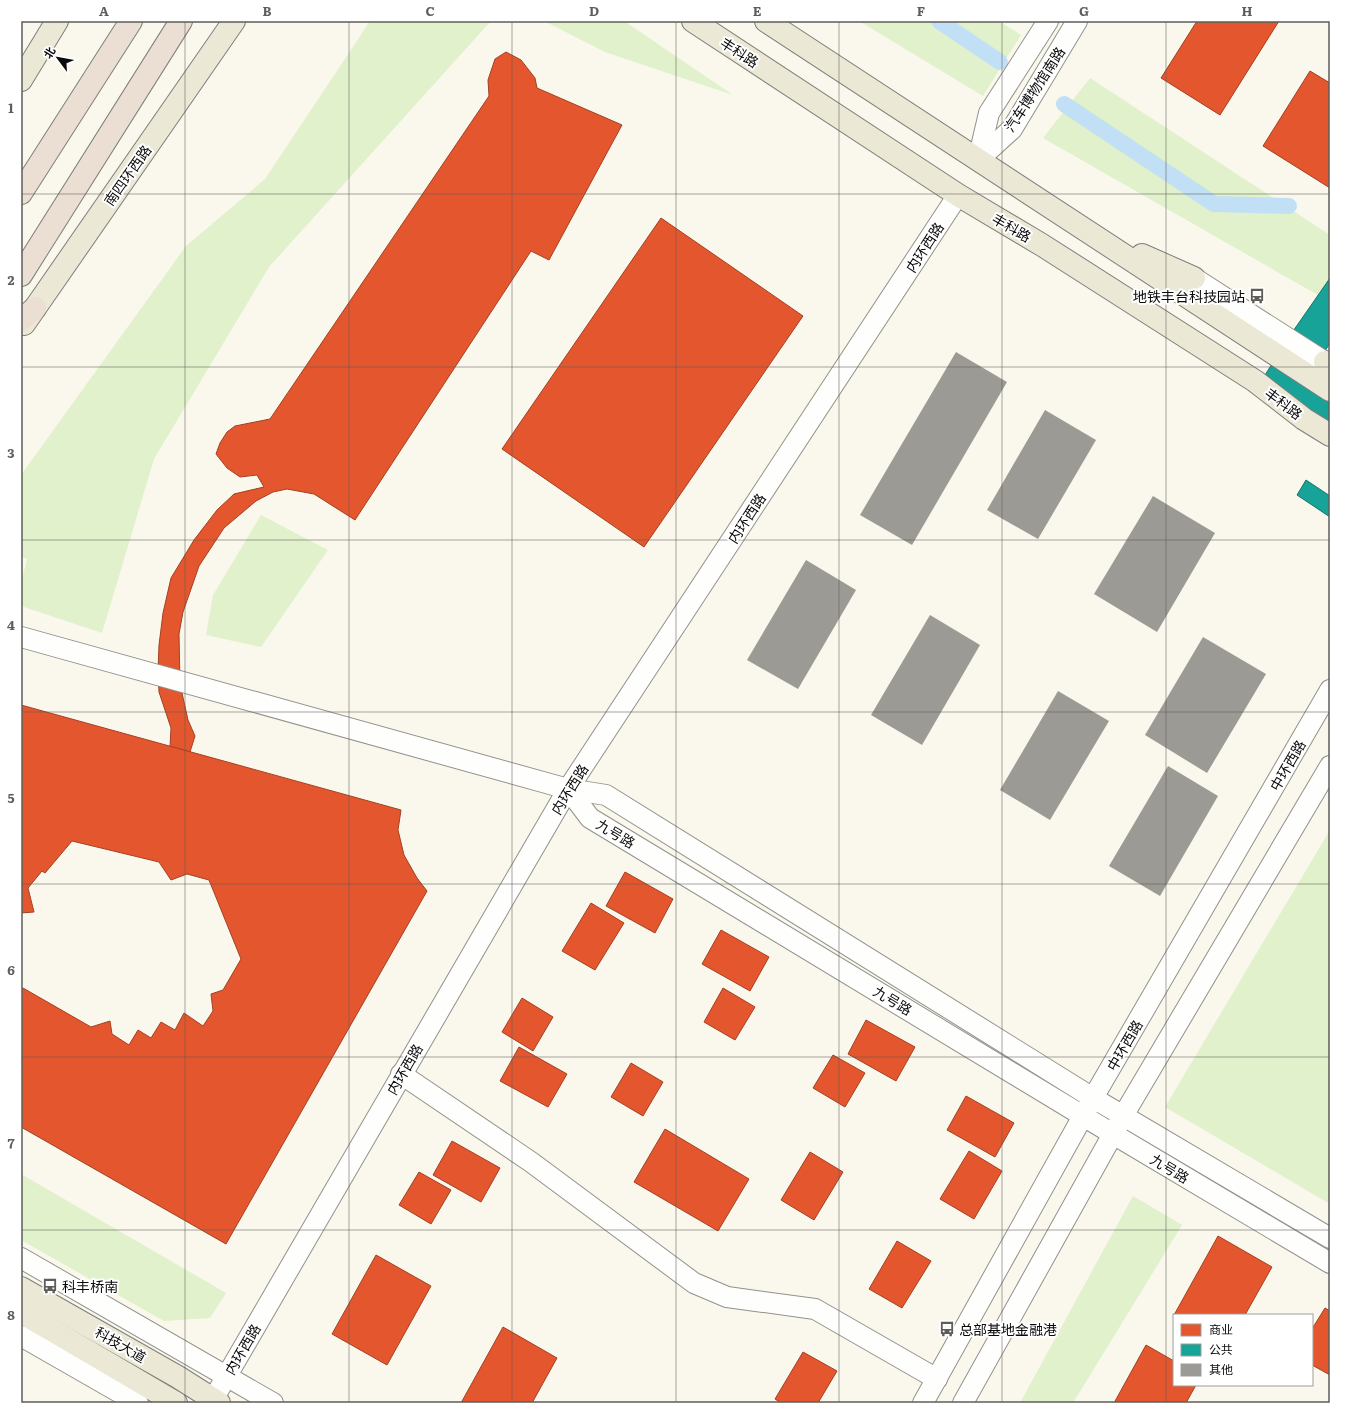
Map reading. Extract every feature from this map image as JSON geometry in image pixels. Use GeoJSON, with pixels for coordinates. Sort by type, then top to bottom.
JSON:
{"type":"FeatureCollection","features":[{"type":"Feature","properties":{"kind":"highway"},"geometry":{"type":"LineString","coordinates":[[21,193],[131,21]]}},
{"type":"Feature","properties":{"kind":"highway"},"geometry":{"type":"LineString","coordinates":[[21,275],[181,21]]}},
{"type":"Feature","properties":{"kind":"main road"},"geometry":{"type":"LineString","coordinates":[[21,80],[57,21]]}},
{"type":"Feature","properties":{"kind":"main road","name":"南四环西路"},"geometry":{"type":"LineString","coordinates":[[21,328],[28,314],[234,21]]}},
{"type":"Feature","properties":{"kind":"main road","name":"丰科路"},"geometry":{"type":"LineString","coordinates":[[693,21],[958,195],[1042,245],[1255,381],[1304,418],[1330,435]]}},
{"type":"Feature","properties":{"kind":"main road"},"geometry":{"type":"LineString","coordinates":[[766,21],[1330,390]]}},
{"type":"Feature","properties":{"kind":"main road"},"geometry":{"type":"LineString","coordinates":[[1113,249],[1136,252],[1194,278]]}},
{"type":"Feature","properties":{"kind":"main road","name":"科技大道"},"geometry":{"type":"LineString","coordinates":[[21,1288],[178,1377],[214,1402]]}},
{"type":"Feature","properties":{"kind":"main road","name":"科技大道"},"geometry":{"type":"LineString","coordinates":[[21,1312],[176,1403]]}},
{"type":"Feature","properties":{"kind":"street","name":"汽车博物馆南路"},"geometry":{"type":"LineString","coordinates":[[978,160],[989,113],[1048,21]]}},
{"type":"Feature","properties":{"kind":"street","name":"汽车博物馆南路"},"geometry":{"type":"LineString","coordinates":[[978,160],[1012,129],[1077,21]]}},
{"type":"Feature","properties":{"kind":"street","name":"内环西路"},"geometry":{"type":"LineString","coordinates":[[214,1402],[226,1376],[568,789],[958,195]]}},
{"type":"Feature","properties":{"kind":"street"},"geometry":{"type":"LineString","coordinates":[[1194,278],[1327,365]]}},
{"type":"Feature","properties":{"kind":"street"},"geometry":{"type":"LineString","coordinates":[[21,637],[568,789]]}},
{"type":"Feature","properties":{"kind":"street","name":"中环西路"},"geometry":{"type":"LineString","coordinates":[[923,1403],[1093,1098],[1330,690]]}},
{"type":"Feature","properties":{"kind":"street"},"geometry":{"type":"LineString","coordinates":[[963,1403],[1123,1116],[1330,766]]}},
{"type":"Feature","properties":{"kind":"street","name":"九号路"},"geometry":{"type":"LineString","coordinates":[[568,789],[606,795],[1093,1098],[1330,1238]]}},
{"type":"Feature","properties":{"kind":"street","name":"九号路"},"geometry":{"type":"LineString","coordinates":[[568,789],[590,818],[1084,1115],[1113,1134],[1330,1263]]}},
{"type":"Feature","properties":{"kind":"street"},"geometry":{"type":"LineString","coordinates":[[401,1074],[531,1162],[694,1283],[727,1297],[815,1309],[937,1379]]}},
{"type":"Feature","properties":{"kind":"street"},"geometry":{"type":"LineString","coordinates":[[21,1258],[273,1403]]}},
{"type":"Feature","properties":{"kind":"street"},"geometry":{"type":"LineString","coordinates":[[21,1336],[138,1403]]}},
{"type":"Feature","properties":{"kind":"green space"},"geometry":{"type":"Polygon","coordinates":[[[370,21],[491,21],[269,267],[154,459],[102,633],[21,606],[21,583],[27,559],[21,556],[21,475],[186,246],[265,179],[370,21]]]}},
{"type":"Feature","properties":{"kind":"green space"},"geometry":{"type":"Polygon","coordinates":[[[544,21],[624,21],[733,95],[605,52],[544,21]]]}},
{"type":"Feature","properties":{"kind":"green space"},"geometry":{"type":"Polygon","coordinates":[[[859,21],[999,21],[1021,35],[983,96],[859,21]]]}},
{"type":"Feature","properties":{"kind":"green space"},"geometry":{"type":"Polygon","coordinates":[[[1090,78],[1330,235],[1330,302],[1043,138],[1090,78]]]}},
{"type":"Feature","properties":{"kind":"green space"},"geometry":{"type":"Polygon","coordinates":[[[261,515],[328,550],[261,647],[206,635],[213,595],[261,515]]]}},
{"type":"Feature","properties":{"kind":"green space"},"geometry":{"type":"Polygon","coordinates":[[[1330,830],[1329,1051],[1330,1204],[1165,1107],[1330,830]]]}},
{"type":"Feature","properties":{"kind":"green space"},"geometry":{"type":"Polygon","coordinates":[[[21,1174],[226,1293],[210,1318],[164,1321],[21,1240],[21,1174]]]}},
{"type":"Feature","properties":{"kind":"green space"},"geometry":{"type":"Polygon","coordinates":[[[1133,1196],[1182,1225],[1073,1403],[1020,1403],[1133,1196]]]}},
{"type":"Feature","properties":{"kind":"building: 商业"},"geometry":{"type":"Polygon","coordinates":[[[1197,21],[1279,21],[1220,115],[1161,78],[1197,21]]]}},
{"type":"Feature","properties":{"kind":"building: 商业"},"geometry":{"type":"Polygon","coordinates":[[[506,52],[521,60],[535,78],[537,88],[622,125],[549,260],[531,251],[355,520],[314,494],[287,489],[273,492],[256,501],[224,528],[199,566],[183,612],[179,634],[180,684],[188,720],[195,736],[190,752],[170,747],[171,728],[159,692],[158,671],[159,645],[163,613],[171,578],[194,540],[217,510],[234,494],[264,487],[257,475],[240,477],[227,468],[216,454],[220,443],[227,432],[235,426],[270,419],[489,96],[488,80],[495,59],[506,52]]]}},
{"type":"Feature","properties":{"kind":"building: 商业"},"geometry":{"type":"Polygon","coordinates":[[[1310,71],[1330,83],[1330,188],[1263,146],[1310,71]]]}},
{"type":"Feature","properties":{"kind":"building: 商业"},"geometry":{"type":"Polygon","coordinates":[[[661,218],[803,316],[644,547],[502,449],[661,218]]]}},
{"type":"Feature","properties":{"kind":"building: 商业"},"geometry":{"type":"Polygon","coordinates":[[[21,705],[401,810],[398,830],[404,855],[417,878],[427,891],[226,1244],[21,1127],[21,990],[23,988],[91,1027],[110,1021],[112,1034],[129,1045],[138,1030],[151,1038],[161,1022],[175,1030],[184,1013],[203,1026],[213,1011],[211,994],[223,990],[241,959],[209,880],[187,874],[171,880],[159,862],[72,841],[45,873],[42,871],[28,888],[34,912],[21,913],[21,705]]]}},
{"type":"Feature","properties":{"kind":"building: 商业"},"geometry":{"type":"Polygon","coordinates":[[[625,872],[673,899],[655,933],[606,906],[625,872]]]}},
{"type":"Feature","properties":{"kind":"building: 商业"},"geometry":{"type":"Polygon","coordinates":[[[591,903],[624,923],[595,970],[562,951],[591,903]]]}},
{"type":"Feature","properties":{"kind":"building: 商业"},"geometry":{"type":"Polygon","coordinates":[[[721,930],[769,957],[750,991],[702,964],[721,930]]]}},
{"type":"Feature","properties":{"kind":"building: 商业"},"geometry":{"type":"Polygon","coordinates":[[[723,988],[755,1007],[735,1040],[704,1022],[723,988]]]}},
{"type":"Feature","properties":{"kind":"building: 商业"},"geometry":{"type":"Polygon","coordinates":[[[522,998],[553,1017],[533,1051],[502,1032],[522,998]]]}},
{"type":"Feature","properties":{"kind":"building: 商业"},"geometry":{"type":"Polygon","coordinates":[[[866,1020],[915,1047],[896,1081],[848,1054],[866,1020]]]}},
{"type":"Feature","properties":{"kind":"building: 商业"},"geometry":{"type":"Polygon","coordinates":[[[519,1047],[567,1074],[548,1107],[500,1081],[519,1047]]]}},
{"type":"Feature","properties":{"kind":"building: 商业"},"geometry":{"type":"Polygon","coordinates":[[[833,1055],[865,1073],[845,1107],[813,1088],[833,1055]]]}},
{"type":"Feature","properties":{"kind":"building: 商业"},"geometry":{"type":"Polygon","coordinates":[[[631,1063],[663,1082],[643,1116],[611,1097],[631,1063]]]}},
{"type":"Feature","properties":{"kind":"building: 商业"},"geometry":{"type":"Polygon","coordinates":[[[966,1096],[1014,1123],[995,1157],[947,1130],[966,1096]]]}},
{"type":"Feature","properties":{"kind":"building: 商业"},"geometry":{"type":"Polygon","coordinates":[[[665,1129],[749,1179],[718,1231],[634,1182],[665,1129]]]}},
{"type":"Feature","properties":{"kind":"building: 商业"},"geometry":{"type":"Polygon","coordinates":[[[452,1141],[500,1168],[481,1202],[433,1175],[452,1141]]]}},
{"type":"Feature","properties":{"kind":"building: 商业"},"geometry":{"type":"Polygon","coordinates":[[[969,1151],[1002,1171],[974,1219],[940,1199],[969,1151]]]}},
{"type":"Feature","properties":{"kind":"building: 商业"},"geometry":{"type":"Polygon","coordinates":[[[810,1152],[843,1172],[814,1220],[781,1200],[810,1152]]]}},
{"type":"Feature","properties":{"kind":"building: 商业"},"geometry":{"type":"Polygon","coordinates":[[[419,1172],[451,1190],[431,1224],[399,1205],[419,1172]]]}},
{"type":"Feature","properties":{"kind":"building: 商业"},"geometry":{"type":"Polygon","coordinates":[[[1218,1236],[1272,1267],[1246,1314],[1175,1314],[1218,1236]]]}},
{"type":"Feature","properties":{"kind":"building: 商业"},"geometry":{"type":"Polygon","coordinates":[[[897,1241],[931,1261],[902,1308],[869,1289],[897,1241]]]}},
{"type":"Feature","properties":{"kind":"building: 商业"},"geometry":{"type":"Polygon","coordinates":[[[376,1255],[431,1286],[387,1365],[332,1334],[376,1255]]]}},
{"type":"Feature","properties":{"kind":"building: 商业"},"geometry":{"type":"Polygon","coordinates":[[[1325,1308],[1330,1311],[1330,1375],[1313,1366],[1313,1327],[1325,1308]]]}},
{"type":"Feature","properties":{"kind":"building: 商业"},"geometry":{"type":"Polygon","coordinates":[[[503,1327],[557,1358],[532,1403],[461,1403],[503,1327]]]}},
{"type":"Feature","properties":{"kind":"building: 商业"},"geometry":{"type":"Polygon","coordinates":[[[1146,1345],[1173,1360],[1173,1386],[1195,1386],[1186,1403],[1114,1403],[1146,1345]]]}},
{"type":"Feature","properties":{"kind":"building: 商业"},"geometry":{"type":"Polygon","coordinates":[[[803,1352],[837,1371],[818,1403],[781,1403],[775,1399],[803,1352]]]}},
{"type":"Feature","properties":{"kind":"building: 公共"},"geometry":{"type":"Polygon","coordinates":[[[1330,278],[1330,343],[1321,357],[1330,362],[1330,426],[1260,383],[1289,337],[1330,278]]]}},
{"type":"Feature","properties":{"kind":"building: 公共"},"geometry":{"type":"Polygon","coordinates":[[[1306,480],[1330,496],[1330,517],[1297,495],[1306,480]]]}},
{"type":"Feature","properties":{"kind":"building: 其他"},"geometry":{"type":"Polygon","coordinates":[[[956,352],[1007,382],[912,545],[860,515],[956,352]]]}},
{"type":"Feature","properties":{"kind":"building: 其他"},"geometry":{"type":"Polygon","coordinates":[[[1045,410],[1096,440],[1038,539],[987,510],[1045,410]]]}},
{"type":"Feature","properties":{"kind":"building: 其他"},"geometry":{"type":"Polygon","coordinates":[[[1153,496],[1215,533],[1157,632],[1094,594],[1153,496]]]}},
{"type":"Feature","properties":{"kind":"building: 其他"},"geometry":{"type":"Polygon","coordinates":[[[806,560],[856,590],[798,689],[747,660],[806,560]]]}},
{"type":"Feature","properties":{"kind":"building: 其他"},"geometry":{"type":"Polygon","coordinates":[[[930,615],[980,645],[922,745],[871,715],[930,615]]]}},
{"type":"Feature","properties":{"kind":"building: 其他"},"geometry":{"type":"Polygon","coordinates":[[[1203,637],[1266,674],[1207,773],[1145,735],[1203,637]]]}},
{"type":"Feature","properties":{"kind":"building: 其他"},"geometry":{"type":"Polygon","coordinates":[[[1058,691],[1109,721],[1050,820],[1000,790],[1058,691]]]}},
{"type":"Feature","properties":{"kind":"building: 其他"},"geometry":{"type":"Polygon","coordinates":[[[1168,766],[1218,796],[1160,896],[1109,866],[1168,766]]]}},
{"type":"Feature","properties":{"kind":"waterway"},"geometry":{"type":"LineString","coordinates":[[939,21],[1000,62]]}},
{"type":"Feature","properties":{"kind":"waterway"},"geometry":{"type":"LineString","coordinates":[[1064,104],[1214,204],[1289,206]]}},
{"type":"Feature","properties":{"kind":"place","name":"地铁丰台科技园站"},"geometry":{"type":"Point","coordinates":[1257,296]}},
{"type":"Feature","properties":{"kind":"place","name":"科丰桥南"},"geometry":{"type":"Point","coordinates":[50,1286]}},
{"type":"Feature","properties":{"kind":"place","name":"总部基地金融港"},"geometry":{"type":"Point","coordinates":[947,1329]}}]}
